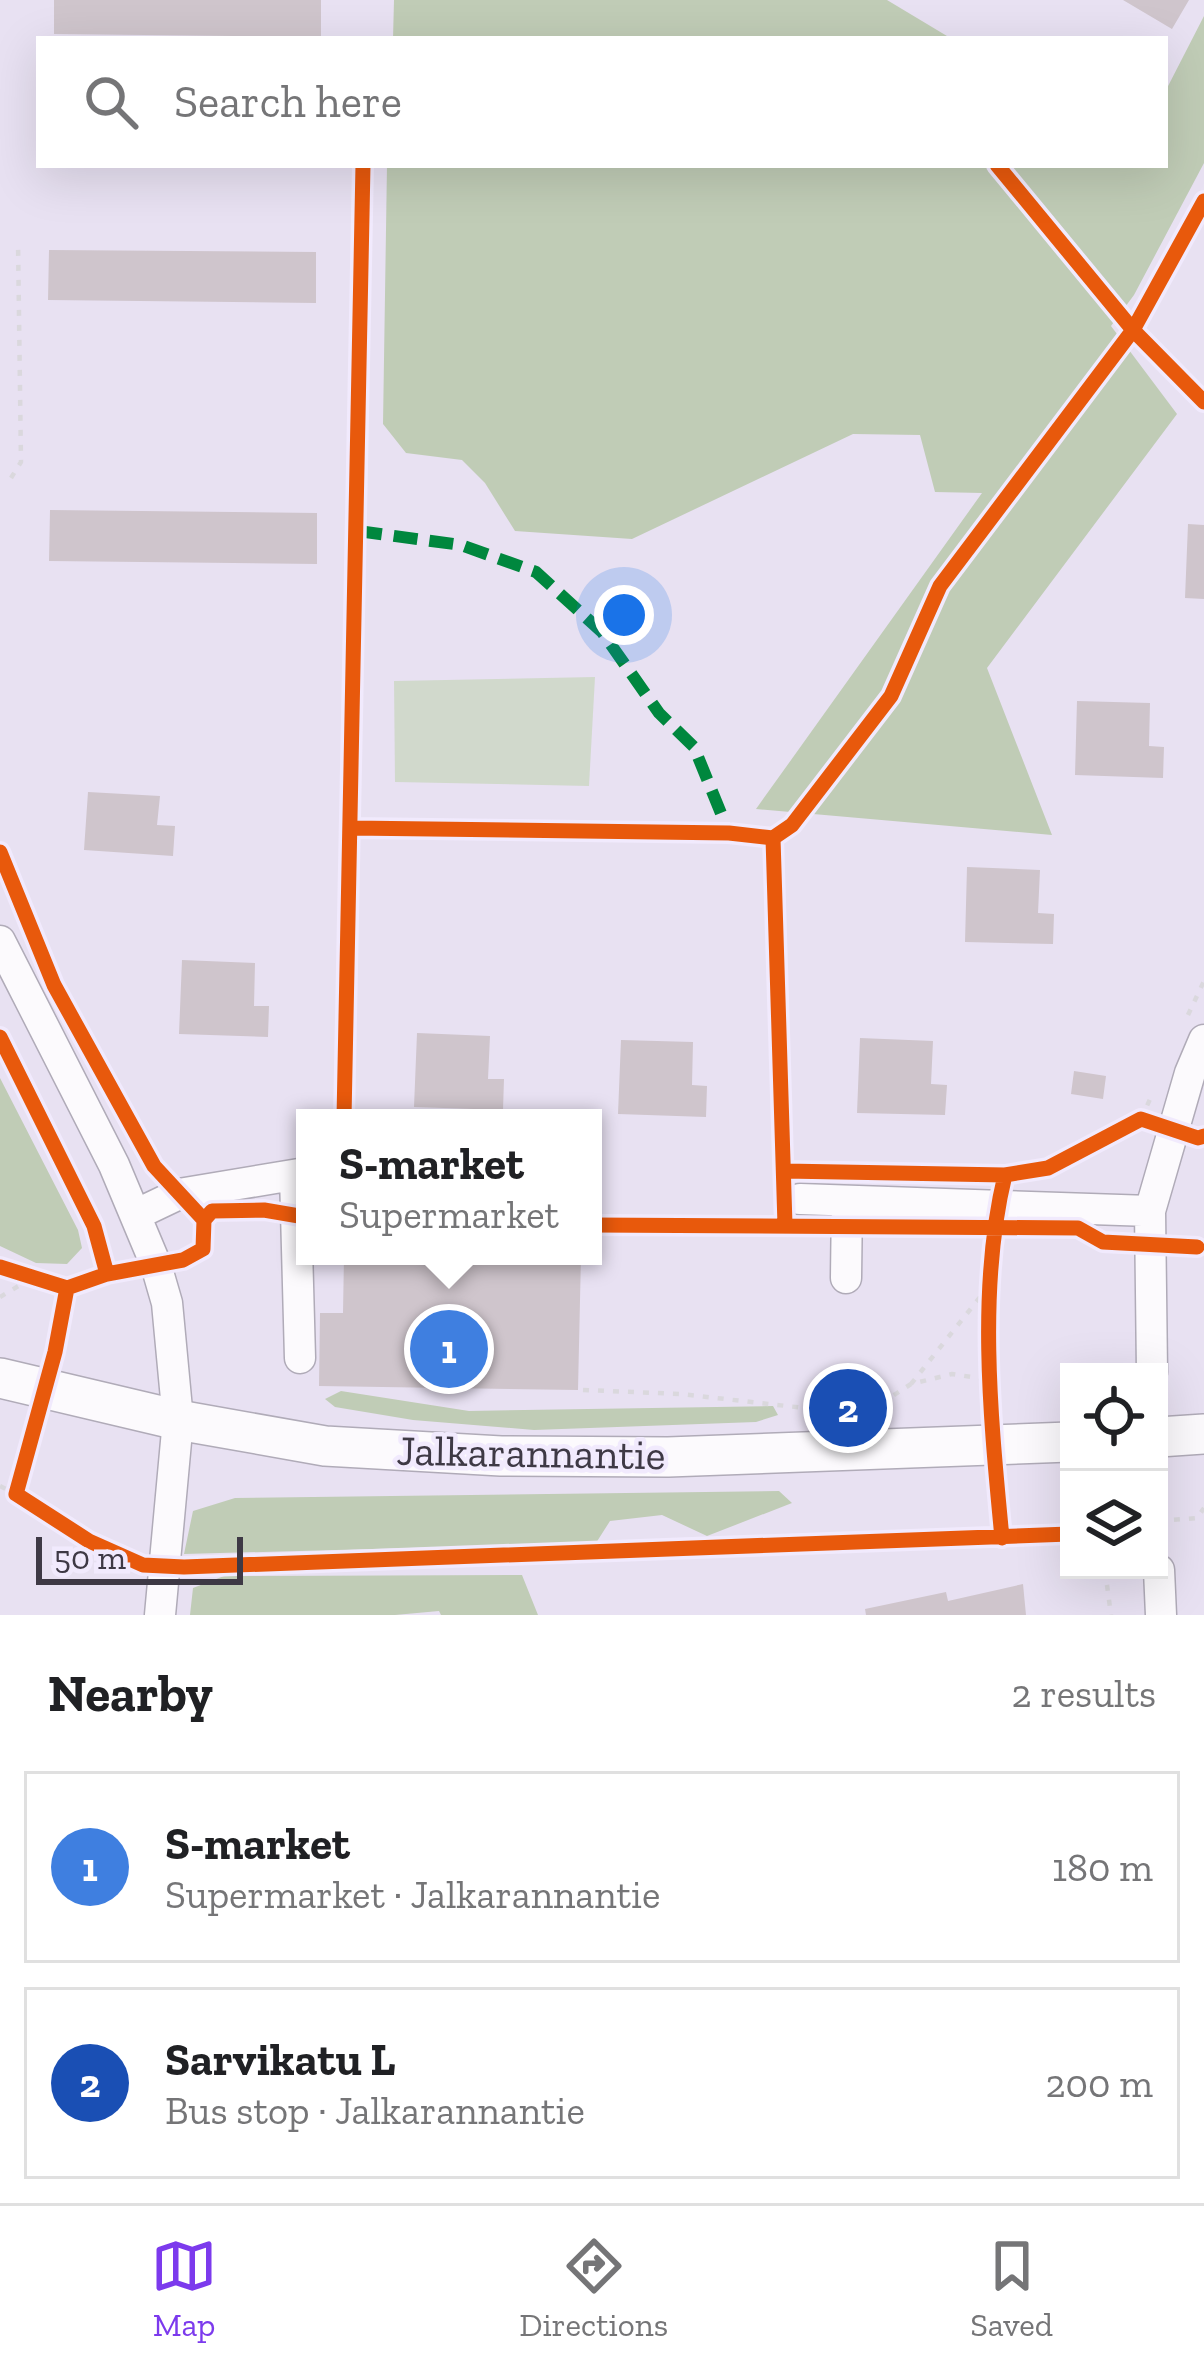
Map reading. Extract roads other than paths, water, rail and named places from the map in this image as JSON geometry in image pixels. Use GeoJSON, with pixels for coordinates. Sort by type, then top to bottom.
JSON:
{"type":"FeatureCollection","features":[{"type":"Feature","properties":{"kind":"main road","name":"Jalkarannantie"},"geometry":{"type":"LineString","coordinates":[[0,1378],[178,1420],[325,1446],[501,1456],[668,1457],[1060,1442]]}},
{"type":"Feature","properties":{"kind":"main road"},"geometry":{"type":"LineString","coordinates":[[1168,1436],[1204,1434]]}},
{"type":"Feature","properties":{"kind":"street"},"geometry":{"type":"LineString","coordinates":[[0,941],[114,1166],[167,1303],[178,1420],[160,1615]]}},
{"type":"Feature","properties":{"kind":"street"},"geometry":{"type":"LineString","coordinates":[[1152,1363],[1150,1210],[1173,1130],[1197,1074],[1204,1040]]}},
{"type":"Feature","properties":{"kind":"street"},"geometry":{"type":"LineString","coordinates":[[135,1216],[179,1194],[296,1175]]}},
{"type":"Feature","properties":{"kind":"street"},"geometry":{"type":"LineString","coordinates":[[800,1199],[1150,1210]]}},
{"type":"Feature","properties":{"kind":"street"},"geometry":{"type":"LineString","coordinates":[[846,1278],[847,1201]]}},
{"type":"Feature","properties":{"kind":"street"},"geometry":{"type":"LineString","coordinates":[[300,1265],[300,1358]]}},
{"type":"Feature","properties":{"kind":"street"},"geometry":{"type":"LineString","coordinates":[[1159,1579],[1161,1615]]}},
{"type":"Feature","properties":{"kind":"place","name":"S-market"},"geometry":{"type":"Point","coordinates":[449,1349]}},
{"type":"Feature","properties":{"kind":"place","name":"Sarvikatu L"},"geometry":{"type":"Point","coordinates":[848,1408]}}]}
